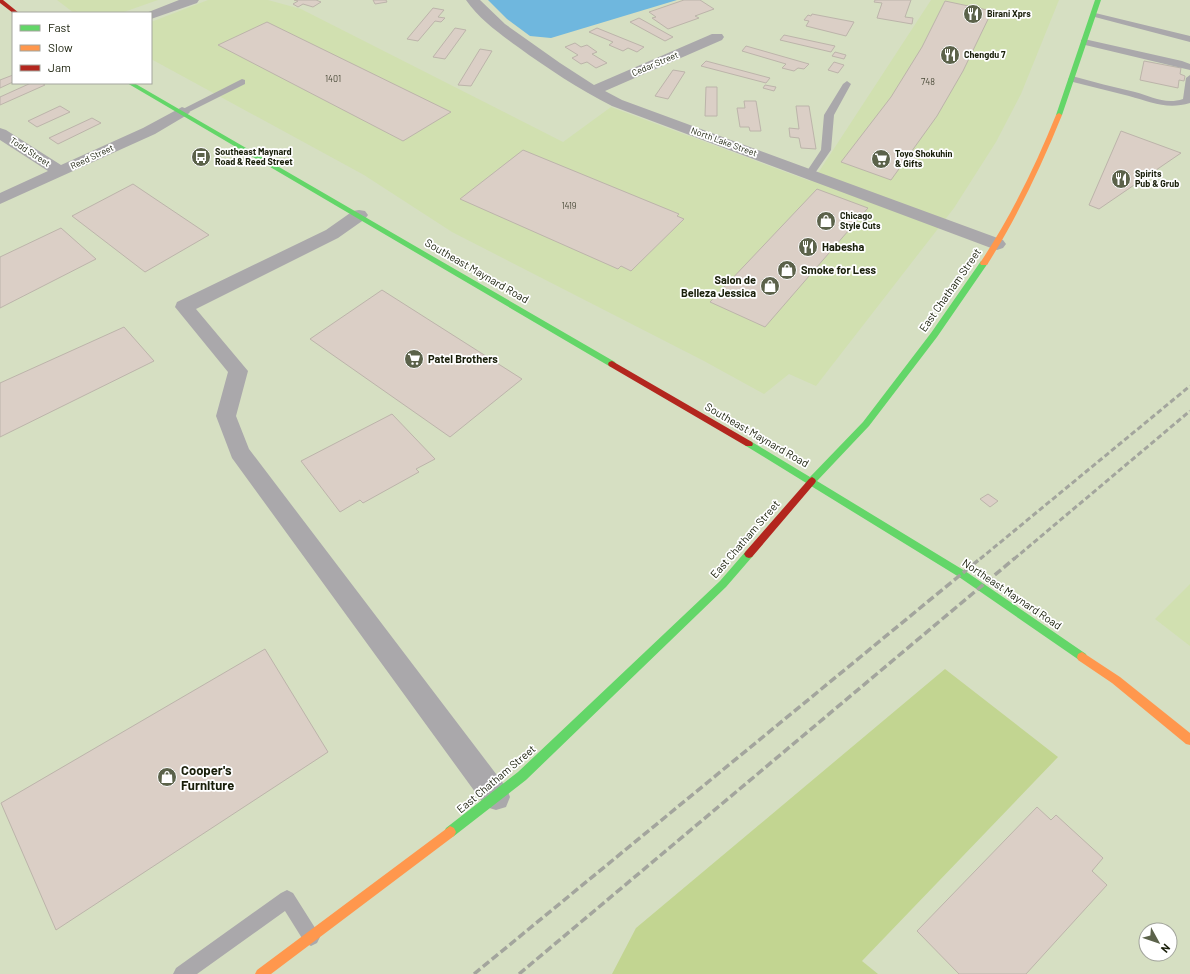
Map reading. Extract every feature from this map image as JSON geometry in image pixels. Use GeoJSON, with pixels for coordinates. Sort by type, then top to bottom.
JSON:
{"type":"FeatureCollection","features":[{"type":"Feature","properties":{"kind":"main road"},"geometry":{"type":"LineString","coordinates":[[0,0],[15,12]]}},
{"type":"Feature","properties":{"kind":"main road","name":"East Chatham Street"},"geometry":{"type":"LineString","coordinates":[[262,974],[522,776],[723,584],[812,481],[866,424],[934,335],[997,244],[1042,158],[1072,79],[1098,0]]}},
{"type":"Feature","properties":{"kind":"main road","name":"Southeast Maynard Road"},"geometry":{"type":"LineString","coordinates":[[132,84],[359,215],[812,481]]}},
{"type":"Feature","properties":{"kind":"main road","name":"Northeast Maynard Road"},"geometry":{"type":"LineString","coordinates":[[812,481],[981,586],[1116,680],[1190,740]]}},
{"type":"Feature","properties":{"kind":"street"},"geometry":{"type":"LineString","coordinates":[[152,15],[192,0]]}},
{"type":"Feature","properties":{"kind":"street","name":"North Lake Street"},"geometry":{"type":"LineString","coordinates":[[473,0],[479,9],[498,25],[592,91],[617,103],[997,244]]}},
{"type":"Feature","properties":{"kind":"street","name":"Cedar Street"},"geometry":{"type":"LineString","coordinates":[[592,91],[717,37]]}},
{"type":"Feature","properties":{"kind":"street","name":"Reed Street"},"geometry":{"type":"LineString","coordinates":[[0,200],[149,131],[182,112]]}},
{"type":"Feature","properties":{"kind":"street","name":"Todd Street"},"geometry":{"type":"LineString","coordinates":[[0,133],[61,172]]}},
{"type":"Feature","properties":{"kind":"street"},"geometry":{"type":"LineString","coordinates":[[359,215],[332,234],[184,308],[238,370],[226,416],[240,452],[496,797]]}},
{"type":"Feature","properties":{"kind":"lane"},"geometry":{"type":"LineString","coordinates":[[1094,14],[1190,39]]}},
{"type":"Feature","properties":{"kind":"lane"},"geometry":{"type":"LineString","coordinates":[[1084,42],[1179,62],[1190,68]]}},
{"type":"Feature","properties":{"kind":"lane"},"geometry":{"type":"LineString","coordinates":[[1072,79],[1139,96],[1148,101],[1179,105],[1187,101],[1190,78]]}},
{"type":"Feature","properties":{"kind":"lane"},"geometry":{"type":"LineString","coordinates":[[182,112],[242,82]]}},
{"type":"Feature","properties":{"kind":"lane"},"geometry":{"type":"LineString","coordinates":[[810,174],[826,150],[829,115],[847,84]]}},
{"type":"Feature","properties":{"kind":"lane"},"geometry":{"type":"LineString","coordinates":[[182,974],[287,899],[311,937]]}},
{"type":"Feature","properties":{"kind":"shaded area"},"geometry":{"type":"Polygon","coordinates":[[[57,0],[158,0],[124,12],[73,12],[57,0]]]}},
{"type":"Feature","properties":{"kind":"shaded area"},"geometry":{"type":"Polygon","coordinates":[[[208,0],[268,0],[301,9],[563,142],[611,107],[810,181],[820,170],[931,0],[1059,0],[1021,94],[996,142],[954,208],[816,386],[789,374],[764,394],[704,361],[452,232],[364,175],[152,60],[152,22],[208,0]]]}},
{"type":"Feature","properties":{"kind":"shaded area"},"geometry":{"type":"Polygon","coordinates":[[[1190,584],[1190,646],[1155,619],[1190,584]]]}},
{"type":"Feature","properties":{"kind":"shaded area"},"geometry":{"type":"Polygon","coordinates":[[[945,669],[1058,757],[862,961],[878,974],[612,974],[636,928],[945,669]]]}},
{"type":"Feature","properties":{"kind":"water"},"geometry":{"type":"Polygon","coordinates":[[[488,0],[677,0],[551,38],[530,36],[507,19],[488,0]]]}},
{"type":"Feature","properties":{"kind":"building"},"geometry":{"type":"Polygon","coordinates":[[[294,0],[316,0],[321,2],[313,7],[303,4],[298,7],[293,4],[298,1],[294,0]]]}},
{"type":"Feature","properties":{"kind":"building"},"geometry":{"type":"Polygon","coordinates":[[[373,0],[386,0],[387,2],[375,4],[373,0]]]}},
{"type":"Feature","properties":{"kind":"building"},"geometry":{"type":"Polygon","coordinates":[[[684,0],[700,0],[714,9],[695,16],[699,18],[668,29],[652,18],[656,17],[649,12],[684,0]]]}},
{"type":"Feature","properties":{"kind":"building"},"geometry":{"type":"Polygon","coordinates":[[[875,0],[911,0],[905,17],[913,18],[912,24],[877,18],[882,3],[874,2],[875,0]]]}},
{"type":"Feature","properties":{"kind":"building"},"geometry":{"type":"Polygon","coordinates":[[[945,1],[992,11],[963,71],[937,116],[891,180],[841,162],[891,97],[922,47],[945,1]]]}},
{"type":"Feature","properties":{"kind":"building"},"geometry":{"type":"Polygon","coordinates":[[[433,8],[444,10],[438,17],[445,18],[441,22],[435,21],[418,41],[407,39],[433,8]]]}},
{"type":"Feature","properties":{"kind":"building"},"geometry":{"type":"Polygon","coordinates":[[[812,14],[854,22],[846,36],[806,26],[809,21],[804,20],[808,15],[811,16],[812,14]]]}},
{"type":"Feature","properties":{"kind":"building"},"geometry":{"type":"Polygon","coordinates":[[[639,18],[673,37],[665,41],[630,22],[639,18]]]}},
{"type":"Feature","properties":{"kind":"building"},"geometry":{"type":"Polygon","coordinates":[[[267,22],[451,112],[403,141],[218,45],[267,22]]]}},
{"type":"Feature","properties":{"kind":"building"},"geometry":{"type":"Polygon","coordinates":[[[455,28],[466,30],[445,59],[433,57],[455,28]]]}},
{"type":"Feature","properties":{"kind":"building"},"geometry":{"type":"Polygon","coordinates":[[[597,28],[644,47],[637,52],[628,48],[623,51],[609,45],[613,42],[589,32],[597,28]]]}},
{"type":"Feature","properties":{"kind":"building"},"geometry":{"type":"Polygon","coordinates":[[[784,35],[835,46],[831,52],[780,40],[784,35]]]}},
{"type":"Feature","properties":{"kind":"building"},"geometry":{"type":"Polygon","coordinates":[[[575,43],[581,47],[587,45],[597,52],[592,54],[607,63],[596,68],[587,62],[581,64],[572,58],[578,55],[565,47],[575,43]]]}},
{"type":"Feature","properties":{"kind":"building"},"geometry":{"type":"Polygon","coordinates":[[[746,46],[809,64],[804,69],[798,68],[794,71],[782,68],[786,64],[742,51],[746,46]]]}},
{"type":"Feature","properties":{"kind":"building"},"geometry":{"type":"Polygon","coordinates":[[[480,49],[492,51],[471,86],[458,85],[480,49]]]}},
{"type":"Feature","properties":{"kind":"building"},"geometry":{"type":"Polygon","coordinates":[[[835,52],[846,55],[844,59],[832,56],[835,52]]]}},
{"type":"Feature","properties":{"kind":"building"},"geometry":{"type":"Polygon","coordinates":[[[706,61],[770,78],[766,83],[701,66],[706,61]]]}},
{"type":"Feature","properties":{"kind":"building"},"geometry":{"type":"Polygon","coordinates":[[[1144,61],[1181,68],[1180,74],[1185,76],[1184,81],[1179,80],[1178,88],[1140,80],[1144,61]]]}},
{"type":"Feature","properties":{"kind":"building"},"geometry":{"type":"Polygon","coordinates":[[[834,62],[844,65],[838,73],[828,70],[834,62]]]}},
{"type":"Feature","properties":{"kind":"building"},"geometry":{"type":"Polygon","coordinates":[[[673,70],[685,72],[668,99],[655,96],[673,70]]]}},
{"type":"Feature","properties":{"kind":"building"},"geometry":{"type":"Polygon","coordinates":[[[12,75],[12,82],[0,88],[0,80],[12,75]]]}},
{"type":"Feature","properties":{"kind":"building"},"geometry":{"type":"Polygon","coordinates":[[[29,84],[45,85],[0,105],[0,97],[29,84]]]}},
{"type":"Feature","properties":{"kind":"building"},"geometry":{"type":"Polygon","coordinates":[[[765,85],[776,87],[774,91],[763,88],[765,85]]]}},
{"type":"Feature","properties":{"kind":"building"},"geometry":{"type":"Polygon","coordinates":[[[706,87],[717,87],[717,116],[705,116],[706,87]]]}},
{"type":"Feature","properties":{"kind":"building"},"geometry":{"type":"Polygon","coordinates":[[[744,101],[756,101],[761,131],[750,131],[749,127],[740,127],[737,108],[745,108],[744,101]]]}},
{"type":"Feature","properties":{"kind":"building"},"geometry":{"type":"Polygon","coordinates":[[[60,106],[70,112],[37,127],[28,121],[60,106]]]}},
{"type":"Feature","properties":{"kind":"building"},"geometry":{"type":"Polygon","coordinates":[[[796,106],[809,106],[816,149],[801,148],[799,138],[790,137],[789,128],[799,129],[796,106]]]}},
{"type":"Feature","properties":{"kind":"building"},"geometry":{"type":"Polygon","coordinates":[[[92,118],[101,123],[58,144],[49,138],[92,118]]]}},
{"type":"Feature","properties":{"kind":"building","name":"Spirits Pub & Grub"},"geometry":{"type":"Polygon","coordinates":[[[1121,131],[1181,153],[1099,209],[1089,205],[1121,131]]]}},
{"type":"Feature","properties":{"kind":"building"},"geometry":{"type":"Polygon","coordinates":[[[523,150],[679,214],[677,216],[684,219],[631,271],[621,266],[618,269],[460,199],[523,150]]]}},
{"type":"Feature","properties":{"kind":"building"},"geometry":{"type":"Polygon","coordinates":[[[133,184],[209,235],[145,272],[72,216],[133,184]]]}},
{"type":"Feature","properties":{"kind":"building"},"geometry":{"type":"Polygon","coordinates":[[[817,189],[868,208],[765,327],[710,302],[817,189]]]}},
{"type":"Feature","properties":{"kind":"building"},"geometry":{"type":"Polygon","coordinates":[[[61,228],[96,259],[0,308],[0,257],[61,228]]]}},
{"type":"Feature","properties":{"kind":"building","name":"Patel Brothers"},"geometry":{"type":"Polygon","coordinates":[[[382,290],[522,379],[450,437],[310,339],[382,290]]]}},
{"type":"Feature","properties":{"kind":"building"},"geometry":{"type":"Polygon","coordinates":[[[124,327],[154,361],[0,437],[0,383],[124,327]]]}},
{"type":"Feature","properties":{"kind":"building"},"geometry":{"type":"Polygon","coordinates":[[[392,414],[435,459],[416,469],[419,472],[363,503],[360,500],[340,512],[301,461],[392,414]]]}},
{"type":"Feature","properties":{"kind":"building"},"geometry":{"type":"Polygon","coordinates":[[[988,494],[998,501],[990,507],[980,499],[988,494]]]}},
{"type":"Feature","properties":{"kind":"building","name":"Cooper's Furniture"},"geometry":{"type":"Polygon","coordinates":[[[265,649],[328,752],[56,930],[1,803],[265,649]]]}},
{"type":"Feature","properties":{"kind":"building"},"geometry":{"type":"Polygon","coordinates":[[[1037,807],[1051,820],[1056,815],[1103,858],[1092,871],[1107,885],[1026,974],[959,974],[917,931],[1037,807]]]}},
{"type":"Feature","properties":{"kind":"railway"},"geometry":{"type":"LineString","coordinates":[[980,559],[1190,386]]}},
{"type":"Feature","properties":{"kind":"railway"},"geometry":{"type":"LineString","coordinates":[[1014,559],[1190,411]]}},
{"type":"Feature","properties":{"kind":"railway"},"geometry":{"type":"LineString","coordinates":[[474,974],[981,558]]}},
{"type":"Feature","properties":{"kind":"railway"},"geometry":{"type":"LineString","coordinates":[[519,974],[1015,558]]}},
{"type":"Feature","properties":{"kind":"traffic: fast"},"geometry":{"type":"LineString","coordinates":[[1059,115],[1098,0]]}},
{"type":"Feature","properties":{"kind":"traffic: fast"},"geometry":{"type":"LineString","coordinates":[[132,84],[612,364]]}},
{"type":"Feature","properties":{"kind":"traffic: fast"},"geometry":{"type":"LineString","coordinates":[[812,481],[866,424],[934,335],[984,263]]}},
{"type":"Feature","properties":{"kind":"traffic: fast"},"geometry":{"type":"LineString","coordinates":[[749,444],[962,574],[1082,657]]}},
{"type":"Feature","properties":{"kind":"traffic: fast"},"geometry":{"type":"LineString","coordinates":[[450,832],[522,776],[723,584],[749,554]]}},
{"type":"Feature","properties":{"kind":"traffic: slow"},"geometry":{"type":"LineString","coordinates":[[984,263],[1006,228],[1026,191],[1059,115]]}},
{"type":"Feature","properties":{"kind":"traffic: slow"},"geometry":{"type":"LineString","coordinates":[[1082,657],[1116,680],[1190,740]]}},
{"type":"Feature","properties":{"kind":"traffic: slow"},"geometry":{"type":"LineString","coordinates":[[261,974],[450,832]]}},
{"type":"Feature","properties":{"kind":"traffic: jam"},"geometry":{"type":"LineString","coordinates":[[0,0],[15,12]]}},
{"type":"Feature","properties":{"kind":"traffic: jam"},"geometry":{"type":"LineString","coordinates":[[612,364],[749,444]]}},
{"type":"Feature","properties":{"kind":"traffic: jam"},"geometry":{"type":"LineString","coordinates":[[749,554],[812,481]]}},
{"type":"Feature","properties":{"kind":"place","name":"Birani Xprs"},"geometry":{"type":"Point","coordinates":[973,14]}},
{"type":"Feature","properties":{"kind":"place","name":"Chengdu 7"},"geometry":{"type":"Point","coordinates":[950,55]}},
{"type":"Feature","properties":{"kind":"place","name":"Southeast Maynard Road & Reed Street"},"geometry":{"type":"Point","coordinates":[201,157]}},
{"type":"Feature","properties":{"kind":"place","name":"Toyo Shokuhin & Gifts"},"geometry":{"type":"Point","coordinates":[881,159]}},
{"type":"Feature","properties":{"kind":"place","name":"Spirits Pub & Grub"},"geometry":{"type":"Point","coordinates":[1121,179]}},
{"type":"Feature","properties":{"kind":"place","name":"Chicago Style Cuts"},"geometry":{"type":"Point","coordinates":[826,221]}},
{"type":"Feature","properties":{"kind":"place","name":"Habesha"},"geometry":{"type":"Point","coordinates":[808,247]}},
{"type":"Feature","properties":{"kind":"place","name":"Smoke for Less"},"geometry":{"type":"Point","coordinates":[787,270]}},
{"type":"Feature","properties":{"kind":"place","name":"Salon de Belleza Jessica"},"geometry":{"type":"Point","coordinates":[770,286]}},
{"type":"Feature","properties":{"kind":"place","name":"Patel Brothers"},"geometry":{"type":"Point","coordinates":[414,359]}},
{"type":"Feature","properties":{"kind":"place","name":"Cooper's Furniture"},"geometry":{"type":"Point","coordinates":[167,777]}}]}
